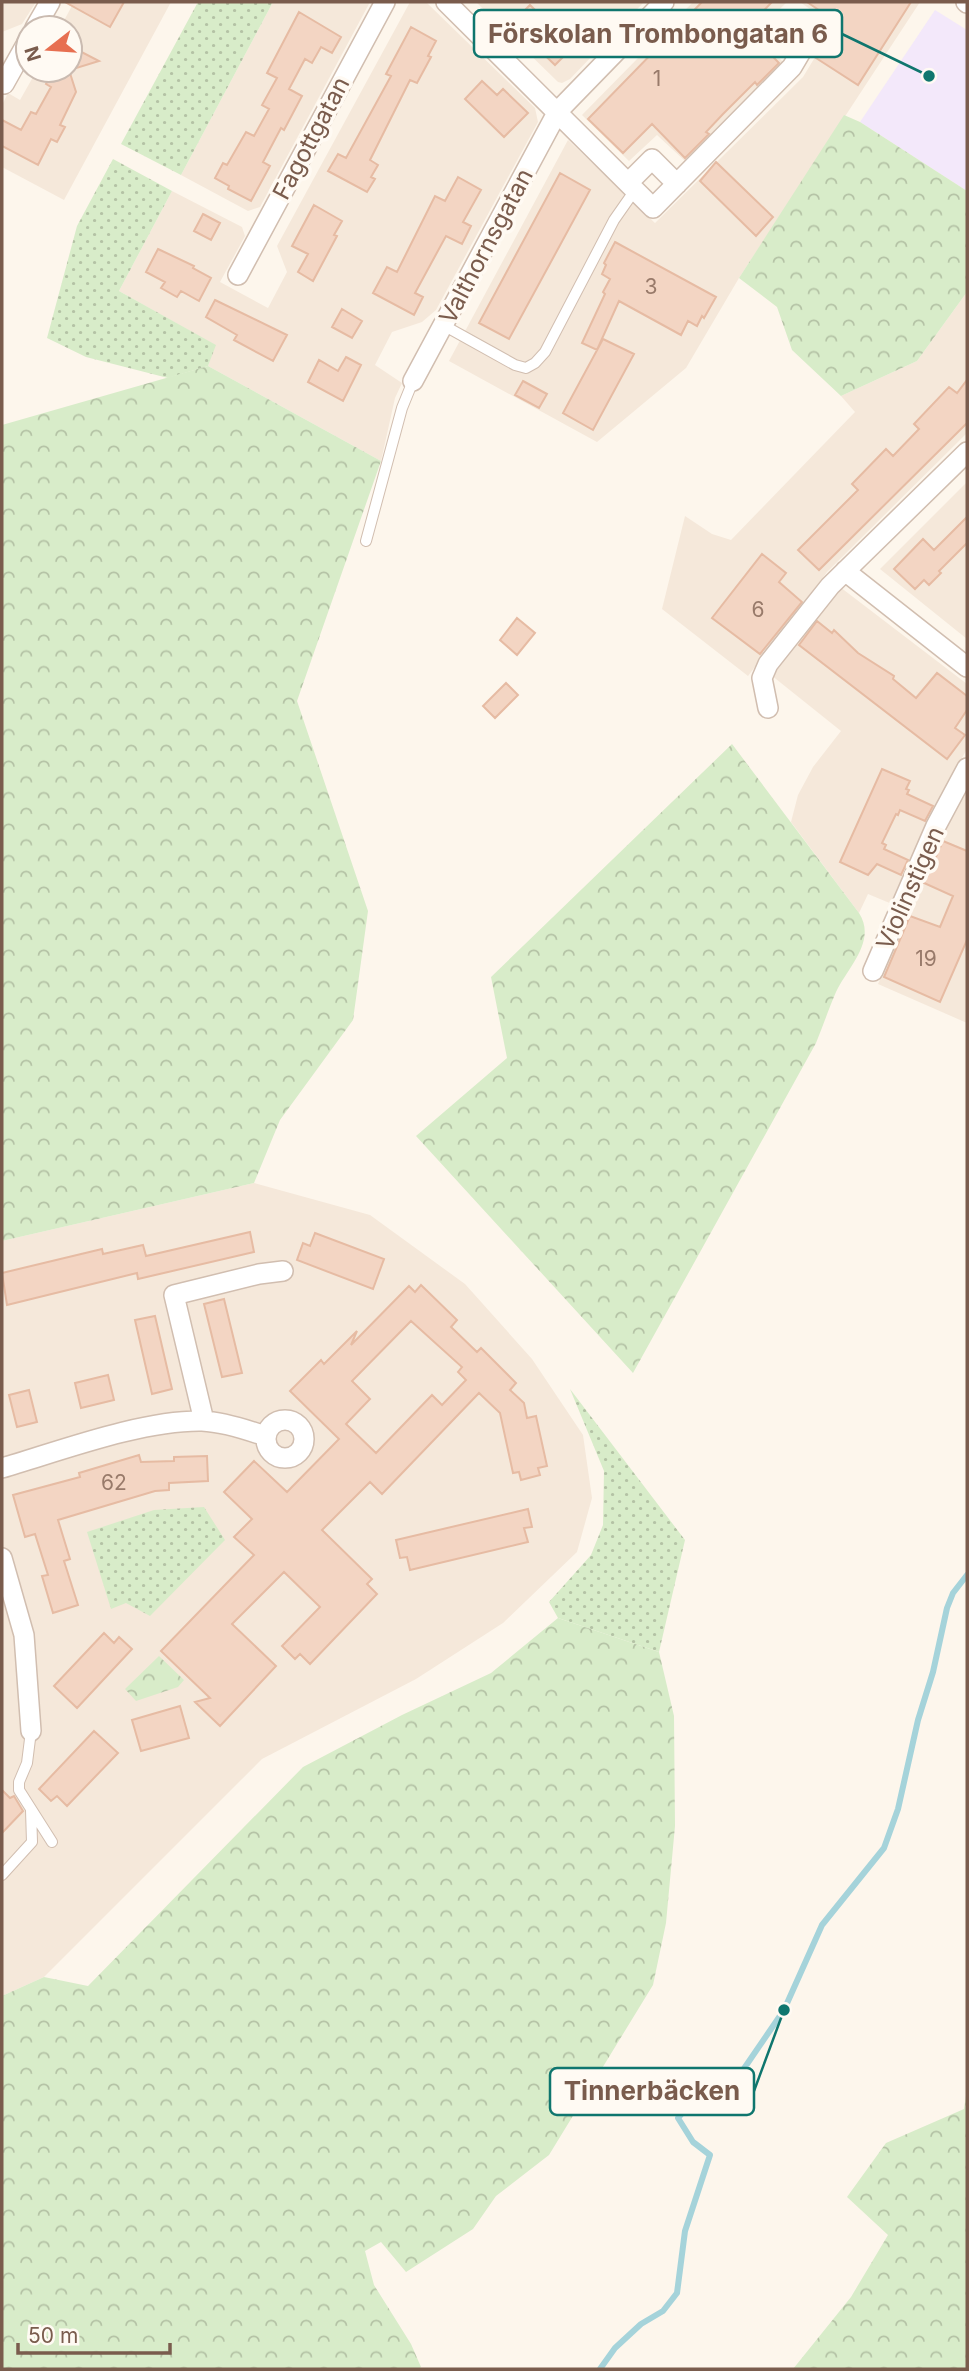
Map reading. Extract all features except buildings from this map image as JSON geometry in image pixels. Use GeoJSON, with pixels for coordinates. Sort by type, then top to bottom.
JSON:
{"type":"FeatureCollection","features":[{"type":"Feature","properties":{"kind":"street","name":"Fagottgatan"},"geometry":{"type":"LineString","coordinates":[[238,275],[385,2]]}},
{"type":"Feature","properties":{"kind":"street"},"geometry":{"type":"LineString","coordinates":[[446,2],[653,208],[792,67],[813,33]]}},
{"type":"Feature","properties":{"kind":"street","name":"Valthornsgatan"},"geometry":{"type":"LineString","coordinates":[[413,381],[558,111],[664,2]]}},
{"type":"Feature","properties":{"kind":"street"},"geometry":{"type":"LineString","coordinates":[[3,86],[14,66]]}},
{"type":"Feature","properties":{"kind":"street"},"geometry":{"type":"LineString","coordinates":[[632,186],[652,159],[677,184]]}},
{"type":"Feature","properties":{"kind":"street"},"geometry":{"type":"LineString","coordinates":[[768,708],[762,678],[768,664],[830,586],[967,452]]}},
{"type":"Feature","properties":{"kind":"street"},"geometry":{"type":"LineString","coordinates":[[845,571],[967,667]]}},
{"type":"Feature","properties":{"kind":"street","name":"Violinstigen"},"geometry":{"type":"LineString","coordinates":[[873,971],[936,826],[967,768]]}},
{"type":"Feature","properties":{"kind":"street"},"geometry":{"type":"LineString","coordinates":[[204,1421],[174,1295],[283,1271]]}},
{"type":"Feature","properties":{"kind":"street"},"geometry":{"type":"LineString","coordinates":[[2,1468],[177,1422],[204,1421],[265,1436]]}},
{"type":"Feature","properties":{"kind":"street"},"geometry":{"type":"LineString","coordinates":[[2,1558],[24,1635],[30,1731]]}},
{"type":"Feature","properties":{"kind":"lane"},"geometry":{"type":"LineString","coordinates":[[443,325],[515,365],[526,368],[535,363],[545,352],[632,186]]}},
{"type":"Feature","properties":{"kind":"lane"},"geometry":{"type":"LineString","coordinates":[[366,541],[402,408],[413,381]]}},
{"type":"Feature","properties":{"kind":"lane"},"geometry":{"type":"LineString","coordinates":[[30,1731],[27,1763],[19,1782],[19,1790],[42,1822],[52,1842]]}},
{"type":"Feature","properties":{"kind":"lane"},"geometry":{"type":"LineString","coordinates":[[2,1875],[32,1842],[31,1810]]}},
{"type":"Feature","properties":{"kind":"shaded area"},"geometry":{"type":"Polygon","coordinates":[[[2,2],[36,2],[28,14],[14,14],[14,27],[2,32],[2,2]]]}},
{"type":"Feature","properties":{"kind":"shaded area"},"geometry":{"type":"Polygon","coordinates":[[[74,2],[171,2],[64,200],[2,167],[2,105],[8,93],[20,100],[29,84],[84,84],[84,14],[68,14],[74,2]]]}},
{"type":"Feature","properties":{"kind":"shaded area"},"geometry":{"type":"Polygon","coordinates":[[[273,2],[370,2],[260,207],[248,211],[181,175],[273,2]]]}},
{"type":"Feature","properties":{"kind":"shaded area"},"geometry":{"type":"Polygon","coordinates":[[[410,2],[426,2],[535,108],[538,122],[436,310],[422,322],[392,332],[375,365],[402,383],[395,398],[381,461],[208,366],[215,345],[119,291],[172,191],[242,227],[245,236],[220,282],[268,308],[287,272],[277,246],[410,2]]]}},
{"type":"Feature","properties":{"kind":"shaded area"},"geometry":{"type":"Polygon","coordinates":[[[476,2],[644,2],[570,79],[562,83],[476,2]]]}},
{"type":"Feature","properties":{"kind":"shaded area"},"geometry":{"type":"Polygon","coordinates":[[[693,2],[787,2],[755,33],[783,62],[685,161],[657,135],[629,161],[582,115],[693,2]]]}},
{"type":"Feature","properties":{"kind":"shaded area"},"geometry":{"type":"Polygon","coordinates":[[[800,2],[920,2],[739,278],[686,368],[597,442],[449,361],[568,140],[655,223],[803,77],[834,26],[800,2]]]}},
{"type":"Feature","properties":{"kind":"shaded area"},"geometry":{"type":"Polygon","coordinates":[[[935,10],[967,30],[967,191],[860,122],[935,10]]]}},
{"type":"Feature","properties":{"kind":"shaded area"},"geometry":{"type":"Polygon","coordinates":[[[967,292],[967,433],[827,572],[748,676],[662,609],[685,516],[712,534],[731,540],[855,412],[841,396],[917,361],[967,292]]]}},
{"type":"Feature","properties":{"kind":"shaded area"},"geometry":{"type":"Polygon","coordinates":[[[967,482],[967,639],[880,569],[967,482]]]}},
{"type":"Feature","properties":{"kind":"shaded area"},"geometry":{"type":"Polygon","coordinates":[[[840,587],[967,684],[967,749],[936,804],[892,904],[868,894],[859,913],[791,822],[798,795],[813,767],[841,731],[771,675],[840,587]]]}},
{"type":"Feature","properties":{"kind":"shaded area"},"geometry":{"type":"Polygon","coordinates":[[[967,786],[967,1023],[878,984],[951,816],[967,786]]]}},
{"type":"Feature","properties":{"kind":"shaded area"},"geometry":{"type":"Polygon","coordinates":[[[254,1183],[370,1215],[465,1284],[532,1359],[583,1435],[592,1498],[577,1552],[503,1623],[416,1679],[262,1759],[44,1977],[2,1996],[2,1241],[254,1183]]]}},
{"type":"Feature","properties":{"kind":"green space"},"geometry":{"type":"Polygon","coordinates":[[[198,2],[273,2],[181,175],[121,144],[198,2]]]}},
{"type":"Feature","properties":{"kind":"green space"},"geometry":{"type":"Polygon","coordinates":[[[844,115],[860,122],[967,191],[967,292],[917,361],[841,396],[792,350],[777,307],[739,278],[844,115]]]}},
{"type":"Feature","properties":{"kind":"green space"},"geometry":{"type":"Polygon","coordinates":[[[113,159],[172,191],[119,291],[216,345],[208,366],[168,378],[86,357],[47,338],[77,226],[113,159]]]}},
{"type":"Feature","properties":{"kind":"green space"},"geometry":{"type":"Polygon","coordinates":[[[208,366],[381,461],[297,701],[368,911],[353,1020],[280,1120],[254,1183],[2,1241],[2,425],[208,366]]]}},
{"type":"Feature","properties":{"kind":"green space"},"geometry":{"type":"Polygon","coordinates":[[[732,744],[859,913],[865,934],[859,954],[836,992],[816,1043],[633,1373],[416,1136],[507,1058],[491,977],[732,744]]]}},
{"type":"Feature","properties":{"kind":"green space"},"geometry":{"type":"Polygon","coordinates":[[[570,1389],[685,1540],[659,1652],[558,1618],[549,1602],[591,1555],[603,1525],[604,1471],[570,1389]]]}},
{"type":"Feature","properties":{"kind":"green space"},"geometry":{"type":"Polygon","coordinates":[[[204,1507],[225,1540],[150,1616],[126,1603],[111,1609],[87,1532],[154,1510],[204,1507]]]}},
{"type":"Feature","properties":{"kind":"green space"},"geometry":{"type":"Polygon","coordinates":[[[558,1618],[659,1652],[674,1716],[675,1826],[666,1923],[653,1985],[549,2155],[496,2196],[473,2229],[406,2272],[381,2242],[365,2251],[374,2285],[411,2344],[421,2367],[2,2369],[2,1996],[44,1977],[88,1986],[303,1767],[402,1715],[491,1673],[558,1618]]]}},
{"type":"Feature","properties":{"kind":"green space"},"geometry":{"type":"Polygon","coordinates":[[[159,1656],[184,1680],[178,1687],[136,1701],[125,1689],[159,1656]]]}},
{"type":"Feature","properties":{"kind":"green space"},"geometry":{"type":"Polygon","coordinates":[[[967,2088],[967,2369],[793,2369],[851,2297],[888,2235],[847,2197],[886,2143],[964,2109],[967,2088]]]}},
{"type":"Feature","properties":{"kind":"waterway"},"geometry":{"type":"LineString","coordinates":[[600,2369],[615,2348],[641,2324],[663,2311],[677,2293],[685,2231],[710,2155],[693,2142],[678,2118],[683,2112],[701,2107],[721,2094],[743,2070],[784,2010],[822,1925],[884,1848],[898,1809],[947,1608],[953,1593],[967,1575]]}},
{"type":"Feature","properties":{"kind":"place","name":"Förskolan Trombongatan 6"},"geometry":{"type":"Point","coordinates":[929,76]}},
{"type":"Feature","properties":{"kind":"place","name":"Tinnerbäcken"},"geometry":{"type":"Point","coordinates":[784,2010]}}]}
